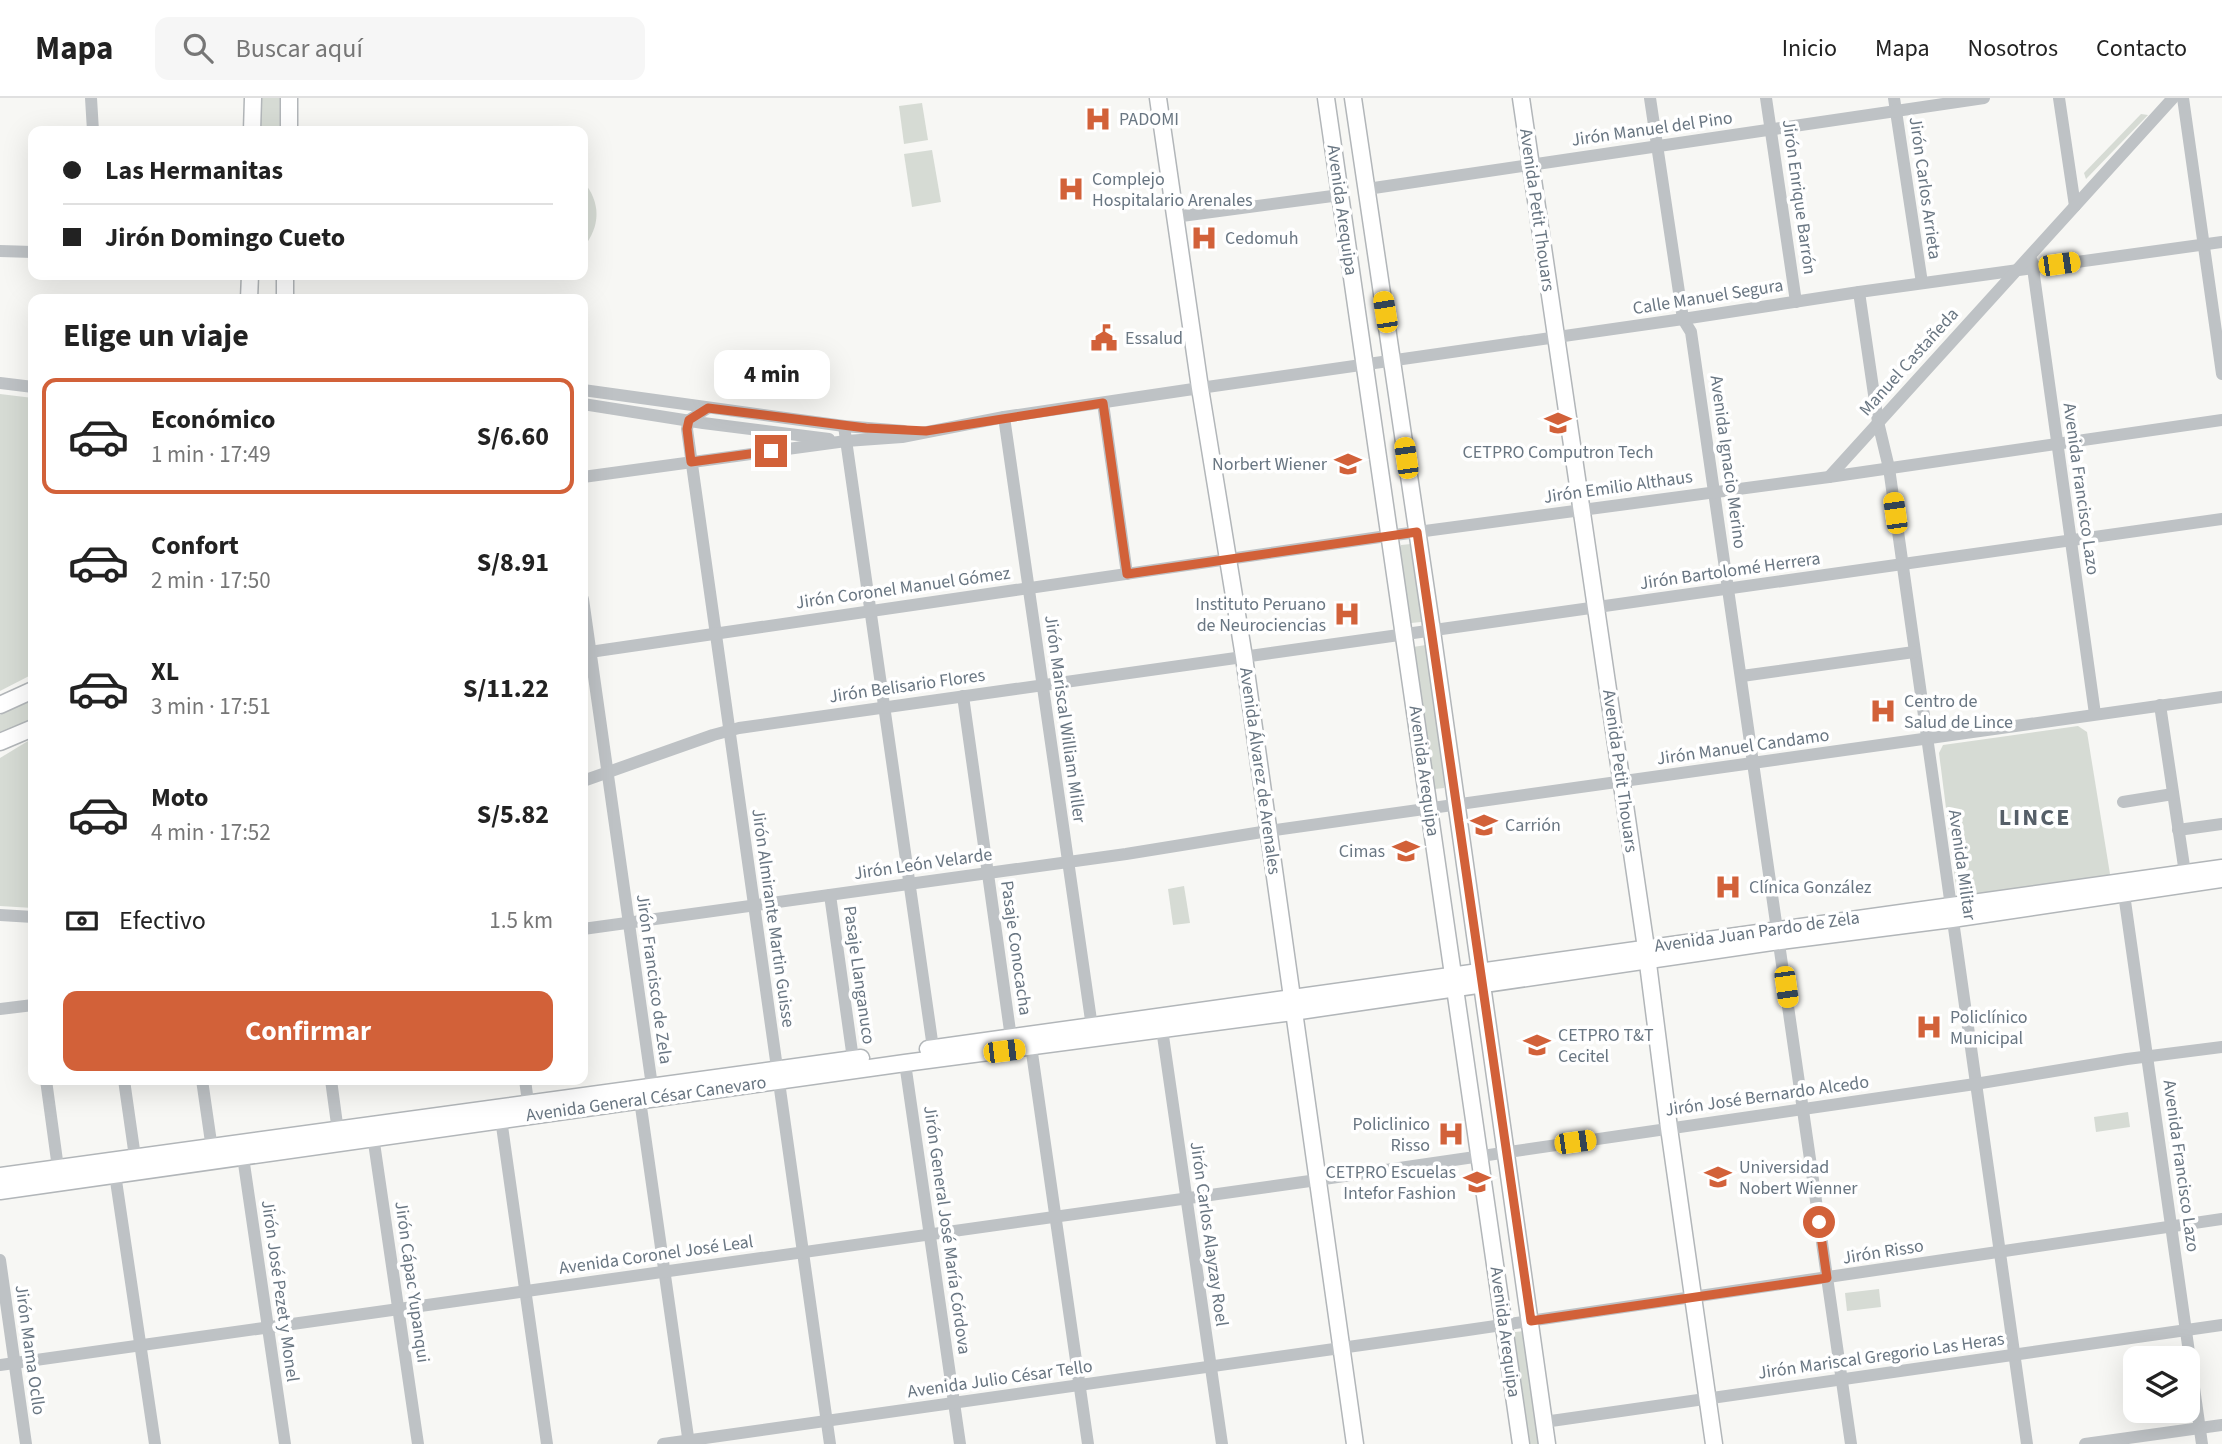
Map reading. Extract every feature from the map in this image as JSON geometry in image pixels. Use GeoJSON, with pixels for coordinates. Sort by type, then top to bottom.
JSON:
{"type":"FeatureCollection","features":[{"type":"Feature","properties":{"kind":"main road"},"geometry":{"type":"LineString","coordinates":[[252,126],[253,98]]}},
{"type":"Feature","properties":{"kind":"main road"},"geometry":{"type":"LineString","coordinates":[[289,98],[289,126]]}},
{"type":"Feature","properties":{"kind":"main road","name":"Avenida Álvarez de Arenales"},"geometry":{"type":"LineString","coordinates":[[1158,98],[1200,388],[1244,657],[1355,1444]]}},
{"type":"Feature","properties":{"kind":"main road","name":"Avenida Arequipa"},"geometry":{"type":"LineString","coordinates":[[1326,98],[1521,1444]]}},
{"type":"Feature","properties":{"kind":"main road","name":"Avenida Arequipa"},"geometry":{"type":"LineString","coordinates":[[1353,98],[1432,631],[1547,1444]]}},
{"type":"Feature","properties":{"kind":"main road","name":"Avenida Petit Thouars"},"geometry":{"type":"LineString","coordinates":[[1521,98],[1647,954],[1714,1444]]}},
{"type":"Feature","properties":{"kind":"main road"},"geometry":{"type":"LineString","coordinates":[[0,705],[28,693]]}},
{"type":"Feature","properties":{"kind":"main road"},"geometry":{"type":"LineString","coordinates":[[0,742],[28,730]]}},
{"type":"Feature","properties":{"kind":"main road","name":"Avenida Juan Pardo de Zela"},"geometry":{"type":"LineString","coordinates":[[1951,912],[2222,867]]}},
{"type":"Feature","properties":{"kind":"main road","name":"Avenida Juan Pardo de Zela"},"geometry":{"type":"LineString","coordinates":[[1292,1005],[1779,934],[2124,894],[2222,879]]}},
{"type":"Feature","properties":{"kind":"main road","name":"Avenida General César Canevaro"},"geometry":{"type":"LineString","coordinates":[[0,1191],[115,1174],[213,1153],[372,1131],[528,1102],[652,1086],[905,1063],[1092,1027],[1292,1005]]}},
{"type":"Feature","properties":{"kind":"main road","name":"Avenida General César Canevaro"},"geometry":{"type":"LineString","coordinates":[[372,1131],[501,1119],[640,1100],[853,1059],[933,1048],[1011,1038],[1030,1041],[1162,1029],[1292,1005]]}},
{"type":"Feature","properties":{"kind":"main road","name":"Avenida General César Canevaro"},"geometry":{"type":"LineString","coordinates":[[0,1176],[135,1157],[213,1153]]}},
{"type":"Feature","properties":{"kind":"street"},"geometry":{"type":"LineString","coordinates":[[91,98],[93,126]]}},
{"type":"Feature","properties":{"kind":"street","name":"Avenida Ignacio Merino"},"geometry":{"type":"LineString","coordinates":[[1650,98],[1683,319],[1691,332],[1851,1444]]}},
{"type":"Feature","properties":{"kind":"street","name":"Jirón Enrique Barrón"},"geometry":{"type":"LineString","coordinates":[[1766,98],[1796,302]]}},
{"type":"Feature","properties":{"kind":"street","name":"Jirón Manuel del Pino"},"geometry":{"type":"LineString","coordinates":[[1367,189],[1771,130],[1895,104],[1984,98]]}},
{"type":"Feature","properties":{"kind":"street"},"geometry":{"type":"LineString","coordinates":[[2059,98],[2075,206]]}},
{"type":"Feature","properties":{"kind":"street"},"geometry":{"type":"LineString","coordinates":[[2158,114],[2165,98]]}},
{"type":"Feature","properties":{"kind":"street","name":"Manuel Castañeda"},"geometry":{"type":"LineString","coordinates":[[1829,477],[2173,98]]}},
{"type":"Feature","properties":{"kind":"street"},"geometry":{"type":"LineString","coordinates":[[2183,98],[2222,374]]}},
{"type":"Feature","properties":{"kind":"street","name":"Jirón Carlos Arrieta"},"geometry":{"type":"LineString","coordinates":[[1895,104],[1922,283]]}},
{"type":"Feature","properties":{"kind":"street"},"geometry":{"type":"LineString","coordinates":[[1174,217],[1340,195]]}},
{"type":"Feature","properties":{"kind":"street","name":"Calle Manuel Segura"},"geometry":{"type":"LineString","coordinates":[[926,431],[1392,360],[2222,242]]}},
{"type":"Feature","properties":{"kind":"street","name":"Avenida Francisco Lazo"},"geometry":{"type":"LineString","coordinates":[[2034,250],[2033,268],[2095,715]]}},
{"type":"Feature","properties":{"kind":"street"},"geometry":{"type":"LineString","coordinates":[[0,251],[28,253]]}},
{"type":"Feature","properties":{"kind":"street","name":"Avenida Militar"},"geometry":{"type":"LineString","coordinates":[[1859,292],[1878,422],[1889,468],[2027,1444]]}},
{"type":"Feature","properties":{"kind":"street"},"geometry":{"type":"LineString","coordinates":[[0,383],[28,386]]}},
{"type":"Feature","properties":{"kind":"street"},"geometry":{"type":"LineString","coordinates":[[588,391],[844,426],[926,431]]}},
{"type":"Feature","properties":{"kind":"street"},"geometry":{"type":"LineString","coordinates":[[1103,403],[1127,574]]}},
{"type":"Feature","properties":{"kind":"street"},"geometry":{"type":"LineString","coordinates":[[588,405],[846,441]]}},
{"type":"Feature","properties":{"kind":"street"},"geometry":{"type":"LineString","coordinates":[[689,420],[708,408]]}},
{"type":"Feature","properties":{"kind":"street"},"geometry":{"type":"LineString","coordinates":[[765,414],[771,431],[771,451]]}},
{"type":"Feature","properties":{"kind":"street","name":"Jirón Mariscal William Miller"},"geometry":{"type":"LineString","coordinates":[[1004,417],[1092,1027]]}},
{"type":"Feature","properties":{"kind":"street","name":"Jirón Almirante Martin Guisse"},"geometry":{"type":"LineString","coordinates":[[689,420],[687,429],[691,462],[830,1444]]}},
{"type":"Feature","properties":{"kind":"street","name":"Jirón Emilio Althaus"},"geometry":{"type":"LineString","coordinates":[[1228,560],[2222,420]]}},
{"type":"Feature","properties":{"kind":"street"},"geometry":{"type":"LineString","coordinates":[[844,426],[933,1048]]}},
{"type":"Feature","properties":{"kind":"street"},"geometry":{"type":"LineString","coordinates":[[588,476],[846,441],[902,437],[926,431]]}},
{"type":"Feature","properties":{"kind":"street","name":"Jirón Bartolomé Herrera"},"geometry":{"type":"LineString","coordinates":[[1244,657],[2222,519]]}},
{"type":"Feature","properties":{"kind":"street","name":"Jirón Coronel Manuel Gómez"},"geometry":{"type":"LineString","coordinates":[[588,652],[1228,560]]}},
{"type":"Feature","properties":{"kind":"street"},"geometry":{"type":"LineString","coordinates":[[1742,676],[1914,652]]}},
{"type":"Feature","properties":{"kind":"street","name":"Jirón Belisario Flores"},"geometry":{"type":"LineString","coordinates":[[588,779],[729,731],[884,706],[1244,657]]}},
{"type":"Feature","properties":{"kind":"street","name":"Jirón Francisco de Zela"},"geometry":{"type":"LineString","coordinates":[[588,664],[607,773],[652,1086],[640,1100]]}},
{"type":"Feature","properties":{"kind":"street","name":"Pasaje Conocacha"},"geometry":{"type":"LineString","coordinates":[[963,696],[1011,1038]]}},
{"type":"Feature","properties":{"kind":"street","name":"Jirón Manuel Candamo"},"geometry":{"type":"LineString","coordinates":[[1268,831],[2222,696]]}},
{"type":"Feature","properties":{"kind":"street"},"geometry":{"type":"LineString","coordinates":[[2160,705],[2185,873]]}},
{"type":"Feature","properties":{"kind":"street"},"geometry":{"type":"LineString","coordinates":[[2123,802],[2173,794]]}},
{"type":"Feature","properties":{"kind":"street"},"geometry":{"type":"LineString","coordinates":[[2178,830],[2222,824]]}},
{"type":"Feature","properties":{"kind":"street","name":"Jirón León Velarde"},"geometry":{"type":"LineString","coordinates":[[588,928],[1068,862],[1268,831]]}},
{"type":"Feature","properties":{"kind":"street","name":"Avenida Francisco Lazo"},"geometry":{"type":"LineString","coordinates":[[2124,894],[2202,1444]]}},
{"type":"Feature","properties":{"kind":"street","name":"Pasaje Llanganuco"},"geometry":{"type":"LineString","coordinates":[[830,895],[853,1059]]}},
{"type":"Feature","properties":{"kind":"street"},"geometry":{"type":"LineString","coordinates":[[0,915],[28,917]]}},
{"type":"Feature","properties":{"kind":"street"},"geometry":{"type":"LineString","coordinates":[[0,1009],[28,1006]]}},
{"type":"Feature","properties":{"kind":"street","name":"Jirón Carlos Alayzay Roel"},"geometry":{"type":"LineString","coordinates":[[1162,1029],[1222,1444]]}},
{"type":"Feature","properties":{"kind":"street"},"geometry":{"type":"LineString","coordinates":[[1030,1041],[1088,1444]]}},
{"type":"Feature","properties":{"kind":"street","name":"Jirón José Bernardo Alcedo"},"geometry":{"type":"LineString","coordinates":[[1317,1180],[2222,1047]]}},
{"type":"Feature","properties":{"kind":"street","name":"Jirón General José María Córdova"},"geometry":{"type":"LineString","coordinates":[[905,1063],[960,1444]]}},
{"type":"Feature","properties":{"kind":"street"},"geometry":{"type":"LineString","coordinates":[[47,1085],[58,1168]]}},
{"type":"Feature","properties":{"kind":"street"},"geometry":{"type":"LineString","coordinates":[[125,1085],[135,1157]]}},
{"type":"Feature","properties":{"kind":"street"},"geometry":{"type":"LineString","coordinates":[[203,1085],[213,1153]]}},
{"type":"Feature","properties":{"kind":"street"},"geometry":{"type":"LineString","coordinates":[[332,1085],[339,1136]]}},
{"type":"Feature","properties":{"kind":"street"},"geometry":{"type":"LineString","coordinates":[[526,1085],[528,1102]]}},
{"type":"Feature","properties":{"kind":"street"},"geometry":{"type":"LineString","coordinates":[[640,1100],[688,1442]]}},
{"type":"Feature","properties":{"kind":"street"},"geometry":{"type":"LineString","coordinates":[[501,1119],[547,1444]]}},
{"type":"Feature","properties":{"kind":"street","name":"Jirón Cápac Yupanqui"},"geometry":{"type":"LineString","coordinates":[[372,1131],[418,1444]]}},
{"type":"Feature","properties":{"kind":"street","name":"Jirón José Pezet y Monel"},"geometry":{"type":"LineString","coordinates":[[242,1149],[285,1444]]}},
{"type":"Feature","properties":{"kind":"street"},"geometry":{"type":"LineString","coordinates":[[115,1174],[155,1444]]}},
{"type":"Feature","properties":{"kind":"street","name":"Avenida Coronel José Leal"},"geometry":{"type":"LineString","coordinates":[[0,1365],[1317,1180]]}},
{"type":"Feature","properties":{"kind":"street","name":"Jirón Risso"},"geometry":{"type":"LineString","coordinates":[[1342,1348],[2222,1219]]}},
{"type":"Feature","properties":{"kind":"street","name":"Jirón Mama Ocllo"},"geometry":{"type":"LineString","coordinates":[[0,1261],[26,1444]]}},
{"type":"Feature","properties":{"kind":"street","name":"Jirón Mariscal Gregorio Las Heras"},"geometry":{"type":"LineString","coordinates":[[1544,1422],[2222,1325]]}},
{"type":"Feature","properties":{"kind":"street","name":"Avenida Julio César Tello"},"geometry":{"type":"LineString","coordinates":[[663,1444],[1342,1348]]}},
{"type":"Feature","properties":{"kind":"street"},"geometry":{"type":"LineString","coordinates":[[2085,1444],[2222,1425]]}},
{"type":"Feature","properties":{"kind":"shaded area"},"geometry":{"type":"Polygon","coordinates":[[[258,98],[286,98],[285,126],[258,126],[258,98]]]}},
{"type":"Feature","properties":{"kind":"shaded area"},"geometry":{"type":"Polygon","coordinates":[[[922,103],[928,140],[904,144],[899,106],[922,103]]]}},
{"type":"Feature","properties":{"kind":"shaded area"},"geometry":{"type":"Polygon","coordinates":[[[2141,114],[2148,115],[2086,179],[2084,173],[2141,114]]]}},
{"type":"Feature","properties":{"kind":"shaded area"},"geometry":{"type":"Polygon","coordinates":[[[932,150],[941,202],[912,207],[904,154],[932,150]]]}},
{"type":"Feature","properties":{"kind":"shaded area"},"geometry":{"type":"Polygon","coordinates":[[[588,188],[596,206],[596,223],[589,240],[588,188]]]}},
{"type":"Feature","properties":{"kind":"shaded area"},"geometry":{"type":"Polygon","coordinates":[[[0,394],[28,397],[28,677],[0,691],[0,394]]]}},
{"type":"Feature","properties":{"kind":"shaded area"},"geometry":{"type":"Polygon","coordinates":[[[1411,544],[1422,617],[1421,622],[1411,623],[1399,550],[1401,545],[1411,544]]]}},
{"type":"Feature","properties":{"kind":"shaded area"},"geometry":{"type":"Polygon","coordinates":[[[1426,645],[1445,776],[1444,788],[1435,789],[1413,647],[1426,645]]]}},
{"type":"Feature","properties":{"kind":"shaded area"},"geometry":{"type":"Polygon","coordinates":[[[28,701],[28,723],[0,737],[0,715],[28,701]]]}},
{"type":"Feature","properties":{"kind":"shaded area"},"geometry":{"type":"Polygon","coordinates":[[[2078,726],[2087,732],[2110,874],[2102,878],[1963,899],[1957,894],[1939,753],[1943,745],[2078,726]]]}},
{"type":"Feature","properties":{"kind":"shaded area"},"geometry":{"type":"Polygon","coordinates":[[[28,741],[28,908],[0,906],[0,758],[28,741]]]}},
{"type":"Feature","properties":{"kind":"shaded area"},"geometry":{"type":"Polygon","coordinates":[[[1184,886],[1190,923],[1173,925],[1168,889],[1184,886]]]}},
{"type":"Feature","properties":{"kind":"shaded area"},"geometry":{"type":"Polygon","coordinates":[[[2128,1112],[2130,1127],[2096,1132],[2094,1117],[2128,1112]]]}},
{"type":"Feature","properties":{"kind":"shaded area"},"geometry":{"type":"Polygon","coordinates":[[[1879,1289],[1881,1307],[1847,1311],[1845,1293],[1879,1289]]]}},
{"type":"Feature","properties":{"kind":"shaded area"},"geometry":{"type":"Polygon","coordinates":[[[1525,1331],[1542,1444],[1527,1444],[1512,1338],[1515,1332],[1525,1331]]]}},
{"type":"Feature","properties":{"kind":"place","name":"PADOMI"},"geometry":{"type":"Point","coordinates":[1098,119]}},
{"type":"Feature","properties":{"kind":"place","name":"Complejo Hospitalario Arenales"},"geometry":{"type":"Point","coordinates":[1071,189]}},
{"type":"Feature","properties":{"kind":"place","name":"Cedomuh"},"geometry":{"type":"Point","coordinates":[1204,238]}},
{"type":"Feature","properties":{"kind":"place","name":"Essalud"},"geometry":{"type":"Point","coordinates":[1104,338]}},
{"type":"Feature","properties":{"kind":"place","name":"CETPRO Computron Tech"},"geometry":{"type":"Point","coordinates":[1558,423]}},
{"type":"Feature","properties":{"kind":"place","name":"Norbert Wiener"},"geometry":{"type":"Point","coordinates":[1348,464]}},
{"type":"Feature","properties":{"kind":"place","name":"Instituto Peruano de Neurociencias"},"geometry":{"type":"Point","coordinates":[1347,614]}},
{"type":"Feature","properties":{"kind":"place","name":"Centro de Salud de Lince"},"geometry":{"type":"Point","coordinates":[1883,711]}},
{"type":"Feature","properties":{"kind":"place","name":"Carrión"},"geometry":{"type":"Point","coordinates":[1484,825]}},
{"type":"Feature","properties":{"kind":"place","name":"Cimas"},"geometry":{"type":"Point","coordinates":[1406,851]}},
{"type":"Feature","properties":{"kind":"place","name":"Clínica González"},"geometry":{"type":"Point","coordinates":[1728,887]}},
{"type":"Feature","properties":{"kind":"place","name":"Policlínico Municipal"},"geometry":{"type":"Point","coordinates":[1929,1027]}},
{"type":"Feature","properties":{"kind":"place","name":"CETPRO T&T Cecitel"},"geometry":{"type":"Point","coordinates":[1537,1045]}},
{"type":"Feature","properties":{"kind":"place","name":"Policlinico Risso"},"geometry":{"type":"Point","coordinates":[1451,1134]}},
{"type":"Feature","properties":{"kind":"place","name":"Universidad Nobert Wienner"},"geometry":{"type":"Point","coordinates":[1718,1177]}},
{"type":"Feature","properties":{"kind":"place","name":"CETPRO Escuelas Intefor Fashion"},"geometry":{"type":"Point","coordinates":[1477,1182]}},
{"type":"Feature","properties":{"kind":"district","name":"LINCE"},"geometry":{"type":"Point","coordinates":[2035,817]}},
{"type":"Feature","properties":{"kind":"route"},"geometry":{"type":"LineString","coordinates":[[771,451],[691,462],[687,429],[689,420],[708,408],[866,428],[926,431],[1103,403],[1127,574],[1417,532],[1531,1321],[1827,1278],[1819,1222]]}}]}
